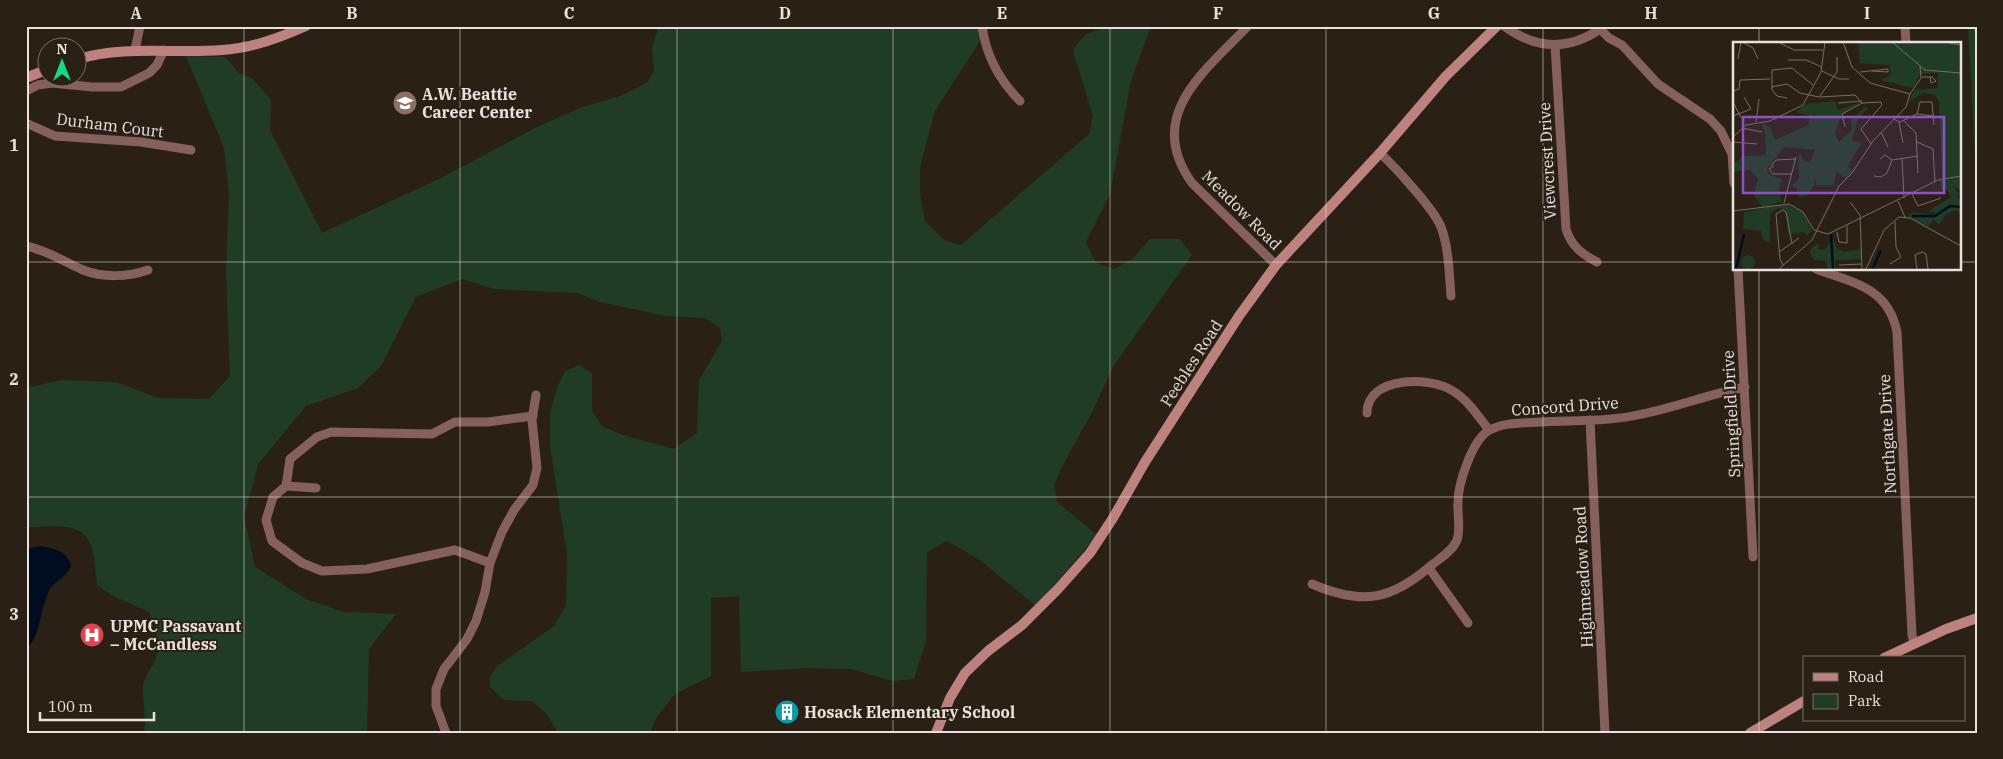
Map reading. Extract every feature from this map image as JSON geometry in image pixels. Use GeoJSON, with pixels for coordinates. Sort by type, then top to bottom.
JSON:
{"type":"FeatureCollection","features":[{"type":"Feature","properties":{"kind":"street"},"geometry":{"type":"LineString","coordinates":[[135,50],[140,26]]}},
{"type":"Feature","properties":{"kind":"street"},"geometry":{"type":"LineString","coordinates":[[88,57],[135,50],[208,51],[239,48],[262,43],[306,26]]}},
{"type":"Feature","properties":{"kind":"street"},"geometry":{"type":"LineString","coordinates":[[982,26],[993,64],[1009,90],[1020,101]]}},
{"type":"Feature","properties":{"kind":"street","name":"Meadow Road"},"geometry":{"type":"LineString","coordinates":[[1248,26],[1186,93],[1176,119],[1175,146],[1184,171],[1192,183],[1276,265]]}},
{"type":"Feature","properties":{"kind":"street","name":"Peebles Road"},"geometry":{"type":"LineString","coordinates":[[936,733],[950,698],[966,673],[988,651],[1022,625],[1090,553],[1113,518],[1145,462],[1239,316],[1276,265],[1380,153],[1446,76],[1496,26]]}},
{"type":"Feature","properties":{"kind":"street"},"geometry":{"type":"LineString","coordinates":[[1504,26],[1526,39],[1555,46],[1568,45],[1579,41],[1602,28],[1609,38],[1622,46],[1658,84],[1710,119],[1721,131],[1732,154],[1733,168]]}},
{"type":"Feature","properties":{"kind":"street"},"geometry":{"type":"LineString","coordinates":[[1905,26],[1906,42]]}},
{"type":"Feature","properties":{"kind":"street","name":"Viewcrest Drive"},"geometry":{"type":"LineString","coordinates":[[1555,46],[1566,229],[1571,241],[1578,250],[1597,262]]}},
{"type":"Feature","properties":{"kind":"street"},"geometry":{"type":"LineString","coordinates":[[26,91],[38,85],[52,83],[92,87],[121,87],[149,73],[157,65],[164,50]]}},
{"type":"Feature","properties":{"kind":"street"},"geometry":{"type":"LineString","coordinates":[[26,78],[38,73]]}},
{"type":"Feature","properties":{"kind":"street","name":"Durham Court"},"geometry":{"type":"LineString","coordinates":[[26,123],[55,136],[141,142],[191,150]]}},
{"type":"Feature","properties":{"kind":"street"},"geometry":{"type":"LineString","coordinates":[[1380,153],[1421,199],[1441,226],[1447,253],[1451,296]]}},
{"type":"Feature","properties":{"kind":"street"},"geometry":{"type":"LineString","coordinates":[[26,246],[49,253],[96,274],[123,275],[148,270]]}},
{"type":"Feature","properties":{"kind":"street","name":"Springfield Drive"},"geometry":{"type":"LineString","coordinates":[[1738,270],[1753,557]]}},
{"type":"Feature","properties":{"kind":"street","name":"Northgate Drive"},"geometry":{"type":"LineString","coordinates":[[1819,270],[1853,283],[1879,296],[1895,320],[1912,635],[1914,643]]}},
{"type":"Feature","properties":{"kind":"street"},"geometry":{"type":"LineString","coordinates":[[1312,584],[1342,595],[1362,598],[1394,590],[1413,580],[1429,568],[1450,550],[1457,540],[1460,488],[1478,440],[1489,430],[1460,395],[1443,386],[1424,381],[1403,382],[1380,391],[1369,402],[1367,413]]}},
{"type":"Feature","properties":{"kind":"street","name":"Concord Drive"},"geometry":{"type":"LineString","coordinates":[[1489,430],[1514,424],[1590,420],[1642,414],[1745,387]]}},
{"type":"Feature","properties":{"kind":"street"},"geometry":{"type":"LineString","coordinates":[[446,733],[436,706],[436,690],[444,669],[466,639],[476,621],[485,592],[490,563],[502,532],[514,510],[533,485],[537,459],[533,416],[536,395]]}},
{"type":"Feature","properties":{"kind":"street"},"geometry":{"type":"LineString","coordinates":[[490,563],[455,550],[367,570],[322,571],[302,563],[272,541],[266,520],[273,497],[286,486],[290,459],[318,437],[331,432],[432,434],[455,422],[488,422],[533,416]]}},
{"type":"Feature","properties":{"kind":"street","name":"Highmeadow Road"},"geometry":{"type":"LineString","coordinates":[[1590,420],[1605,733]]}},
{"type":"Feature","properties":{"kind":"street"},"geometry":{"type":"LineString","coordinates":[[286,486],[316,488]]}},
{"type":"Feature","properties":{"kind":"street"},"geometry":{"type":"LineString","coordinates":[[1429,568],[1468,623]]}},
{"type":"Feature","properties":{"kind":"street"},"geometry":{"type":"LineString","coordinates":[[1888,656],[1914,643],[1977,618]]}},
{"type":"Feature","properties":{"kind":"street"},"geometry":{"type":"LineString","coordinates":[[1750,733],[1803,702]]}},
{"type":"Feature","properties":{"kind":"green space"},"geometry":{"type":"Polygon","coordinates":[[[659,26],[978,26],[980,41],[935,111],[920,167],[920,194],[925,221],[944,240],[961,245],[1089,134],[1093,117],[1074,55],[1074,48],[1086,34],[1111,26],[1151,26],[1131,81],[1110,194],[1086,242],[1096,263],[1114,269],[1132,259],[1150,239],[1180,239],[1192,255],[1114,365],[1054,485],[1057,502],[1097,535],[1036,606],[980,560],[947,541],[927,552],[926,641],[914,679],[892,681],[851,669],[807,668],[741,672],[739,596],[711,598],[711,676],[675,694],[656,718],[650,733],[558,733],[547,714],[532,701],[504,700],[490,687],[490,677],[496,667],[554,626],[566,605],[567,553],[550,447],[550,412],[557,388],[565,371],[579,365],[592,373],[592,411],[603,427],[626,436],[674,449],[697,433],[699,380],[722,341],[720,328],[705,318],[666,316],[600,302],[577,293],[494,289],[462,279],[416,297],[381,366],[358,388],[306,406],[258,464],[244,516],[255,567],[306,599],[344,612],[396,614],[369,649],[367,733],[144,733],[143,686],[156,658],[158,645],[149,612],[111,595],[97,585],[91,545],[86,536],[79,531],[60,526],[26,527],[26,388],[62,380],[116,382],[158,398],[209,399],[230,376],[226,271],[229,194],[224,148],[186,56],[225,57],[239,73],[253,79],[271,100],[270,130],[322,233],[443,177],[535,128],[580,108],[623,95],[648,82],[654,71],[652,47],[659,26]]]}},
{"type":"Feature","properties":{"kind":"green space"},"geometry":{"type":"Polygon","coordinates":[[[1968,26],[1977,26],[1977,196],[1968,26]]]}},
{"type":"Feature","properties":{"kind":"water"},"geometry":{"type":"Polygon","coordinates":[[[40,546],[63,553],[71,565],[67,573],[51,587],[38,629],[26,650],[26,549],[40,546]]]}},
{"type":"Feature","properties":{"kind":"place","name":"A.W. Beattie Career Center"},"geometry":{"type":"Point","coordinates":[405,103]}},
{"type":"Feature","properties":{"kind":"place","name":"UPMC Passavant – McCandless"},"geometry":{"type":"Point","coordinates":[92,635]}},
{"type":"Feature","properties":{"kind":"place","name":"Hosack Elementary School"},"geometry":{"type":"Point","coordinates":[787,712]}}]}
